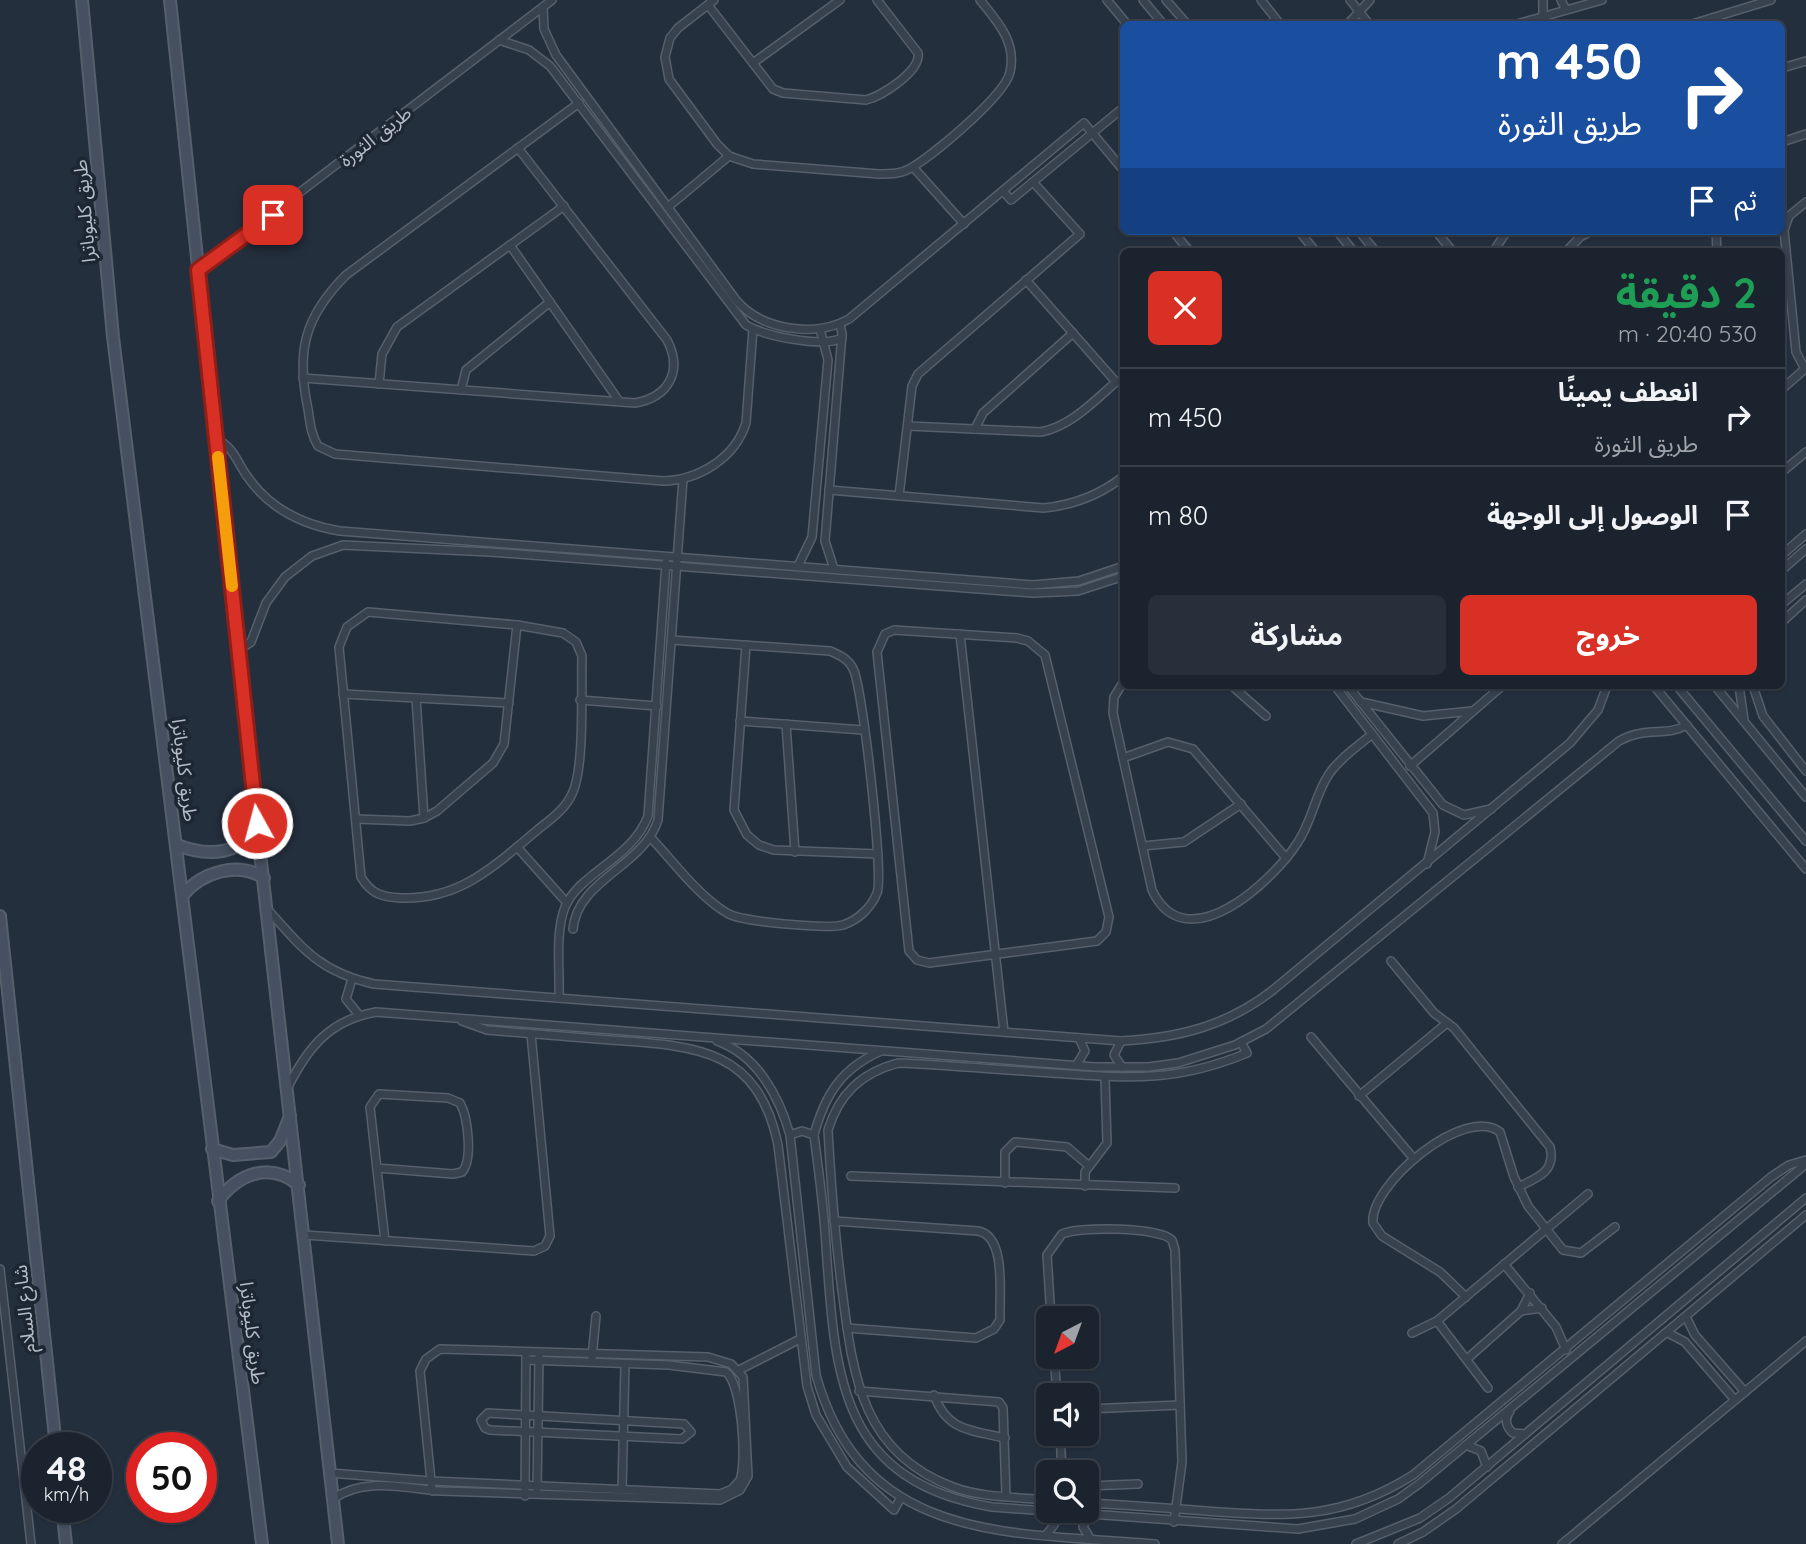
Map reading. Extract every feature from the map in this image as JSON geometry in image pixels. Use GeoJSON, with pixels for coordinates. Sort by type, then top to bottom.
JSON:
{"type":"FeatureCollection","features":[{"type":"Feature","properties":{"kind":"main road","name":"طريق كليوباترا"},"geometry":{"type":"LineString","coordinates":[[82,0],[113,337],[262,1544]]}},
{"type":"Feature","properties":{"kind":"main road"},"geometry":{"type":"LineString","coordinates":[[170,0],[257,823],[338,1544]]}},
{"type":"Feature","properties":{"kind":"main road"},"geometry":{"type":"LineString","coordinates":[[177,845],[205,852],[229,850],[250,838],[257,823]]}},
{"type":"Feature","properties":{"kind":"main road"},"geometry":{"type":"LineString","coordinates":[[183,895],[197,881],[214,873],[241,870],[264,878]]}},
{"type":"Feature","properties":{"kind":"main road","name":"شارع السلام"},"geometry":{"type":"LineString","coordinates":[[0,916],[54,1432]]}},
{"type":"Feature","properties":{"kind":"main road"},"geometry":{"type":"LineString","coordinates":[[212,1149],[233,1155],[271,1152],[281,1141],[291,1114]]}},
{"type":"Feature","properties":{"kind":"main road"},"geometry":{"type":"LineString","coordinates":[[218,1201],[233,1183],[247,1175],[274,1173],[299,1185]]}},
{"type":"Feature","properties":{"kind":"main road"},"geometry":{"type":"LineString","coordinates":[[64,1523],[66,1544]]}},
{"type":"Feature","properties":{"kind":"street","name":"طريق الثورة"},"geometry":{"type":"LineString","coordinates":[[198,270],[552,0]]}},
{"type":"Feature","properties":{"kind":"street"},"geometry":{"type":"LineString","coordinates":[[753,63],[840,0]]}},
{"type":"Feature","properties":{"kind":"street"},"geometry":{"type":"LineString","coordinates":[[877,0],[918,53],[919,62],[914,69],[872,98],[778,92],[753,63],[711,2],[670,38],[666,68],[669,79],[729,156],[753,164],[892,174],[913,167],[994,100],[1010,73],[1011,48],[1004,30],[980,0]]}},
{"type":"Feature","properties":{"kind":"street"},"geometry":{"type":"LineString","coordinates":[[1107,0],[1124,21]]}},
{"type":"Feature","properties":{"kind":"street"},"geometry":{"type":"LineString","coordinates":[[1143,0],[1160,21]]}},
{"type":"Feature","properties":{"kind":"street"},"geometry":{"type":"LineString","coordinates":[[1166,0],[1184,21]]}},
{"type":"Feature","properties":{"kind":"street"},"geometry":{"type":"LineString","coordinates":[[1261,0],[1278,21]]}},
{"type":"Feature","properties":{"kind":"street"},"geometry":{"type":"LineString","coordinates":[[1350,0],[1366,21]]}},
{"type":"Feature","properties":{"kind":"street"},"geometry":{"type":"LineString","coordinates":[[1351,21],[1370,0]]}},
{"type":"Feature","properties":{"kind":"street"},"geometry":{"type":"LineString","coordinates":[[1543,17],[1544,0]]}},
{"type":"Feature","properties":{"kind":"street"},"geometry":{"type":"LineString","coordinates":[[1561,0],[1566,10]]}},
{"type":"Feature","properties":{"kind":"street"},"geometry":{"type":"LineString","coordinates":[[1528,21],[1602,0]]}},
{"type":"Feature","properties":{"kind":"street"},"geometry":{"type":"LineString","coordinates":[[1702,21],[1771,0]]}},
{"type":"Feature","properties":{"kind":"street"},"geometry":{"type":"LineString","coordinates":[[543,7],[544,29],[559,59],[740,306],[757,318],[802,329],[820,329],[840,324],[856,314],[1084,123],[1120,166]]}},
{"type":"Feature","properties":{"kind":"street"},"geometry":{"type":"LineString","coordinates":[[499,40],[529,50],[550,66],[735,313],[753,329],[824,343],[842,338]]}},
{"type":"Feature","properties":{"kind":"street"},"geometry":{"type":"LineString","coordinates":[[550,66],[559,59]]}},
{"type":"Feature","properties":{"kind":"street"},"geometry":{"type":"LineString","coordinates":[[1785,67],[1806,61]]}},
{"type":"Feature","properties":{"kind":"street"},"geometry":{"type":"LineString","coordinates":[[579,103],[346,275],[325,297],[310,323],[302,352],[303,378],[313,434],[318,446],[329,453],[663,481],[682,479],[724,458],[742,438],[746,424],[753,329]]}},
{"type":"Feature","properties":{"kind":"street"},"geometry":{"type":"LineString","coordinates":[[1003,191],[1011,200],[1120,110]]}},
{"type":"Feature","properties":{"kind":"street"},"geometry":{"type":"LineString","coordinates":[[1785,141],[1806,135]]}},
{"type":"Feature","properties":{"kind":"street"},"geometry":{"type":"LineString","coordinates":[[611,147],[619,141]]}},
{"type":"Feature","properties":{"kind":"street"},"geometry":{"type":"LineString","coordinates":[[303,378],[619,401],[649,400],[662,393],[671,382],[675,368],[674,353],[667,340],[518,148]]}},
{"type":"Feature","properties":{"kind":"street"},"geometry":{"type":"LineString","coordinates":[[668,207],[729,156]]}},
{"type":"Feature","properties":{"kind":"street"},"geometry":{"type":"LineString","coordinates":[[913,167],[964,224]]}},
{"type":"Feature","properties":{"kind":"street"},"geometry":{"type":"LineString","coordinates":[[636,180],[644,175]]}},
{"type":"Feature","properties":{"kind":"street"},"geometry":{"type":"LineString","coordinates":[[899,496],[912,386],[918,374],[1080,234],[1034,181]]}},
{"type":"Feature","properties":{"kind":"street"},"geometry":{"type":"LineString","coordinates":[[1785,227],[1789,216],[1806,202]]}},
{"type":"Feature","properties":{"kind":"street"},"geometry":{"type":"LineString","coordinates":[[379,384],[382,354],[397,327],[564,206]]}},
{"type":"Feature","properties":{"kind":"street"},"geometry":{"type":"LineString","coordinates":[[1570,248],[1584,235]]}},
{"type":"Feature","properties":{"kind":"street"},"geometry":{"type":"LineString","coordinates":[[1784,235],[1796,352],[1805,369],[1785,386]]}},
{"type":"Feature","properties":{"kind":"street"},"geometry":{"type":"LineString","coordinates":[[510,245],[619,401]]}},
{"type":"Feature","properties":{"kind":"street"},"geometry":{"type":"LineString","coordinates":[[702,269],[710,265]]}},
{"type":"Feature","properties":{"kind":"street"},"geometry":{"type":"LineString","coordinates":[[908,426],[1052,429],[1084,410],[1116,382],[1026,281]]}},
{"type":"Feature","properties":{"kind":"street"},"geometry":{"type":"LineString","coordinates":[[461,390],[463,374],[469,366],[550,302]]}},
{"type":"Feature","properties":{"kind":"street"},"geometry":{"type":"LineString","coordinates":[[834,569],[825,541],[842,338],[840,324]]}},
{"type":"Feature","properties":{"kind":"street"},"geometry":{"type":"LineString","coordinates":[[798,566],[812,537],[828,360],[820,329]]}},
{"type":"Feature","properties":{"kind":"street"},"geometry":{"type":"LineString","coordinates":[[975,429],[983,413],[1073,333]]}},
{"type":"Feature","properties":{"kind":"street"},"geometry":{"type":"LineString","coordinates":[[216,439],[227,445],[254,485],[271,502],[304,521],[340,531],[1048,585],[1079,581],[1120,567]]}},
{"type":"Feature","properties":{"kind":"street"},"geometry":{"type":"LineString","coordinates":[[1785,469],[1806,452]]}},
{"type":"Feature","properties":{"kind":"street"},"geometry":{"type":"LineString","coordinates":[[573,929],[580,905],[651,838],[658,820],[682,479]]}},
{"type":"Feature","properties":{"kind":"street"},"geometry":{"type":"LineString","coordinates":[[829,490],[1044,508],[1074,503],[1120,479]]}},
{"type":"Feature","properties":{"kind":"street"},"geometry":{"type":"LineString","coordinates":[[340,531],[336,537],[343,545]]}},
{"type":"Feature","properties":{"kind":"street"},"geometry":{"type":"LineString","coordinates":[[1785,549],[1806,534]]}},
{"type":"Feature","properties":{"kind":"street"},"geometry":{"type":"LineString","coordinates":[[239,650],[251,642],[266,603],[285,577],[312,556],[343,545],[666,565],[1033,593],[1078,591],[1120,577]]}},
{"type":"Feature","properties":{"kind":"street"},"geometry":{"type":"LineString","coordinates":[[1785,567],[1806,549]]}},
{"type":"Feature","properties":{"kind":"street"},"geometry":{"type":"LineString","coordinates":[[559,998],[562,923],[567,903],[632,844],[648,816],[667,555]]}},
{"type":"Feature","properties":{"kind":"street"},"geometry":{"type":"LineString","coordinates":[[1785,601],[1803,586],[1806,598],[1785,619]]}},
{"type":"Feature","properties":{"kind":"street"},"geometry":{"type":"LineString","coordinates":[[368,612],[517,625],[563,633],[576,642],[582,656],[578,775],[572,794],[559,811],[464,886],[426,899],[383,897],[370,889],[361,877],[339,647],[341,637],[353,621],[368,612]]}},
{"type":"Feature","properties":{"kind":"street"},"geometry":{"type":"LineString","coordinates":[[356,820],[410,821],[424,818],[437,811],[493,763],[505,744],[517,625]]}},
{"type":"Feature","properties":{"kind":"street"},"geometry":{"type":"LineString","coordinates":[[894,629],[1028,641],[1045,655],[1110,917],[1107,932],[1091,944],[996,955],[929,963],[917,960],[909,951],[877,652],[886,634],[894,629]]}},
{"type":"Feature","properties":{"kind":"street"},"geometry":{"type":"LineString","coordinates":[[960,634],[1004,1032]]}},
{"type":"Feature","properties":{"kind":"street"},"geometry":{"type":"LineString","coordinates":[[651,838],[715,904],[734,917],[745,920],[839,926],[852,921],[872,904],[877,892],[878,854],[854,671],[840,655],[830,652],[672,639]]}},
{"type":"Feature","properties":{"kind":"street"},"geometry":{"type":"LineString","coordinates":[[746,645],[733,803],[738,824],[759,845],[774,850],[878,854]]}},
{"type":"Feature","properties":{"kind":"street"},"geometry":{"type":"LineString","coordinates":[[1120,686],[1116,691],[1113,708],[1153,890],[1158,901],[1173,912],[1195,918],[1215,916],[1228,910],[1286,858],[1305,831],[1330,772],[1372,734]]}},
{"type":"Feature","properties":{"kind":"street"},"geometry":{"type":"LineString","coordinates":[[1235,689],[1266,716]]}},
{"type":"Feature","properties":{"kind":"street"},"geometry":{"type":"LineString","coordinates":[[1337,689],[1433,813],[1435,832],[1427,864]]}},
{"type":"Feature","properties":{"kind":"street"},"geometry":{"type":"LineString","coordinates":[[1350,689],[1432,795],[1454,811],[1465,814],[1495,808]]}},
{"type":"Feature","properties":{"kind":"street"},"geometry":{"type":"LineString","coordinates":[[1410,766],[1499,689]]}},
{"type":"Feature","properties":{"kind":"street"},"geometry":{"type":"LineString","coordinates":[[267,909],[312,958],[352,979],[374,984],[1121,1041],[1187,1033],[1239,1013],[1273,990],[1427,864],[1585,728],[1598,710],[1606,689]]}},
{"type":"Feature","properties":{"kind":"street"},"geometry":{"type":"LineString","coordinates":[[1657,689],[1806,869]]}},
{"type":"Feature","properties":{"kind":"street"},"geometry":{"type":"LineString","coordinates":[[1679,689],[1806,841]]}},
{"type":"Feature","properties":{"kind":"street"},"geometry":{"type":"LineString","coordinates":[[1717,689],[1806,797]]}},
{"type":"Feature","properties":{"kind":"street"},"geometry":{"type":"LineString","coordinates":[[1739,689],[1745,724]]}},
{"type":"Feature","properties":{"kind":"street"},"geometry":{"type":"LineString","coordinates":[[1755,689],[1763,716],[1806,771]]}},
{"type":"Feature","properties":{"kind":"street"},"geometry":{"type":"LineString","coordinates":[[343,694],[509,703]]}},
{"type":"Feature","properties":{"kind":"street"},"geometry":{"type":"LineString","coordinates":[[416,698],[424,818]]}},
{"type":"Feature","properties":{"kind":"street"},"geometry":{"type":"LineString","coordinates":[[580,700],[657,706]]}},
{"type":"Feature","properties":{"kind":"street"},"geometry":{"type":"LineString","coordinates":[[1361,702],[1423,716],[1473,711]]}},
{"type":"Feature","properties":{"kind":"street"},"geometry":{"type":"LineString","coordinates":[[740,721],[863,730]]}},
{"type":"Feature","properties":{"kind":"street"},"geometry":{"type":"LineString","coordinates":[[786,724],[795,852]]}},
{"type":"Feature","properties":{"kind":"street"},"geometry":{"type":"LineString","coordinates":[[288,1087],[310,1047],[341,1022],[376,1012],[1123,1068],[1178,1063],[1241,1042],[1291,1010],[1409,910],[1609,748],[1639,732],[1673,731],[1687,725]]}},
{"type":"Feature","properties":{"kind":"street"},"geometry":{"type":"LineString","coordinates":[[1123,758],[1161,744],[1175,742],[1188,746],[1202,757],[1286,858]]}},
{"type":"Feature","properties":{"kind":"street"},"geometry":{"type":"LineString","coordinates":[[1143,846],[1184,842],[1241,804]]}},
{"type":"Feature","properties":{"kind":"street"},"geometry":{"type":"LineString","coordinates":[[648,816],[658,820]]}},
{"type":"Feature","properties":{"kind":"street"},"geometry":{"type":"LineString","coordinates":[[517,846],[567,903]]}},
{"type":"Feature","properties":{"kind":"street"},"geometry":{"type":"LineString","coordinates":[[1391,961],[1434,1013],[1447,1023],[1550,1147],[1551,1164],[1546,1172],[1518,1187]]}},
{"type":"Feature","properties":{"kind":"street"},"geometry":{"type":"LineString","coordinates":[[352,979],[346,999],[348,1006],[359,1015]]}},
{"type":"Feature","properties":{"kind":"street"},"geometry":{"type":"LineString","coordinates":[[455,1018],[487,1030],[697,1048],[727,1062],[752,1084],[774,1123],[807,1386],[830,1443],[869,1490],[894,1510],[900,1499]]}},
{"type":"Feature","properties":{"kind":"street"},"geometry":{"type":"LineString","coordinates":[[1359,1096],[1447,1023]]}},
{"type":"Feature","properties":{"kind":"street"},"geometry":{"type":"LineString","coordinates":[[610,1030],[611,1040]]}},
{"type":"Feature","properties":{"kind":"street"},"geometry":{"type":"LineString","coordinates":[[305,1235],[534,1251],[548,1242],[531,1034]]}},
{"type":"Feature","properties":{"kind":"street"},"geometry":{"type":"LineString","coordinates":[[706,1037],[727,1044],[761,1074],[779,1102],[790,1135],[816,1375],[830,1417],[866,1471],[900,1499],[949,1524],[1000,1533],[1155,1544]]}},
{"type":"Feature","properties":{"kind":"street"},"geometry":{"type":"LineString","coordinates":[[1077,1064],[1086,1051],[1078,1037]]}},
{"type":"Feature","properties":{"kind":"street"},"geometry":{"type":"LineString","coordinates":[[1311,1037],[1414,1159]]}},
{"type":"Feature","properties":{"kind":"street"},"geometry":{"type":"LineString","coordinates":[[1121,1041],[1114,1055],[1123,1068]]}},
{"type":"Feature","properties":{"kind":"street"},"geometry":{"type":"LineString","coordinates":[[1036,1499],[955,1488],[931,1477],[905,1459],[882,1436],[859,1391],[846,1328],[834,1221],[828,1130],[837,1106],[852,1086],[881,1068],[898,1063],[1105,1079],[1145,1079],[1202,1070],[1247,1053],[1241,1042]]}},
{"type":"Feature","properties":{"kind":"street"},"geometry":{"type":"LineString","coordinates":[[884,1050],[858,1061],[836,1081],[821,1106],[814,1135],[842,1387],[868,1438],[899,1469],[936,1493],[992,1507],[1036,1509]]}},
{"type":"Feature","properties":{"kind":"street"},"geometry":{"type":"LineString","coordinates":[[985,1069],[986,1058]]}},
{"type":"Feature","properties":{"kind":"street"},"geometry":{"type":"LineString","coordinates":[[1085,1186],[1084,1174],[1107,1143],[1105,1079]]}},
{"type":"Feature","properties":{"kind":"street"},"geometry":{"type":"LineString","coordinates":[[377,1168],[453,1174],[461,1172],[468,1161],[464,1111],[460,1103],[448,1097],[376,1097],[370,1107],[385,1241]]}},
{"type":"Feature","properties":{"kind":"street"},"geometry":{"type":"LineString","coordinates":[[1466,1297],[1440,1272],[1381,1236],[1373,1223],[1377,1205],[1398,1174],[1444,1137],[1492,1127],[1503,1136],[1518,1187],[1545,1230],[1563,1250],[1575,1254],[1586,1250],[1615,1227]]}},
{"type":"Feature","properties":{"kind":"street"},"geometry":{"type":"LineString","coordinates":[[790,1135],[802,1131],[814,1135]]}},
{"type":"Feature","properties":{"kind":"street"},"geometry":{"type":"LineString","coordinates":[[1005,1183],[1005,1152],[1015,1142],[1067,1147],[1089,1166]]}},
{"type":"Feature","properties":{"kind":"street"},"geometry":{"type":"LineString","coordinates":[[1099,1504],[1297,1516],[1322,1513],[1370,1499],[1413,1475],[1771,1177],[1789,1165],[1806,1162]]}},
{"type":"Feature","properties":{"kind":"street"},"geometry":{"type":"LineString","coordinates":[[1099,1516],[1298,1529],[1350,1521],[1398,1499],[1510,1410],[1806,1162]]}},
{"type":"Feature","properties":{"kind":"street"},"geometry":{"type":"LineString","coordinates":[[851,1176],[1175,1188]]}},
{"type":"Feature","properties":{"kind":"street"},"geometry":{"type":"LineString","coordinates":[[1412,1333],[1437,1321],[1588,1194]]}},
{"type":"Feature","properties":{"kind":"street"},"geometry":{"type":"LineString","coordinates":[[1356,1544],[1400,1528],[1439,1505],[1806,1198]]}},
{"type":"Feature","properties":{"kind":"street"},"geometry":{"type":"LineString","coordinates":[[1398,1544],[1408,1541],[1456,1509],[1806,1215]]}},
{"type":"Feature","properties":{"kind":"street"},"geometry":{"type":"LineString","coordinates":[[834,1221],[978,1231],[990,1235],[997,1245],[1000,1320],[986,1335],[976,1338],[846,1328]]}},
{"type":"Feature","properties":{"kind":"street"},"geometry":{"type":"LineString","coordinates":[[1050,1306],[1047,1255],[1062,1234],[1079,1229],[1158,1232],[1168,1236],[1175,1250],[1182,1462],[1174,1522]]}},
{"type":"Feature","properties":{"kind":"street"},"geometry":{"type":"LineString","coordinates":[[826,1233],[835,1233]]}},
{"type":"Feature","properties":{"kind":"street"},"geometry":{"type":"LineString","coordinates":[[790,1245],[801,1245]]}},
{"type":"Feature","properties":{"kind":"street"},"geometry":{"type":"LineString","coordinates":[[1504,1264],[1556,1326],[1566,1350]]}},
{"type":"Feature","properties":{"kind":"street"},"geometry":{"type":"LineString","coordinates":[[0,1269],[31,1544]]}},
{"type":"Feature","properties":{"kind":"street"},"geometry":{"type":"LineString","coordinates":[[1467,1359],[1521,1311],[1530,1293]]}},
{"type":"Feature","properties":{"kind":"street"},"geometry":{"type":"LineString","coordinates":[[1521,1311],[1542,1308]]}},
{"type":"Feature","properties":{"kind":"street"},"geometry":{"type":"LineString","coordinates":[[0,1316],[7,1325]]}},
{"type":"Feature","properties":{"kind":"street"},"geometry":{"type":"LineString","coordinates":[[592,1359],[596,1317]]}},
{"type":"Feature","properties":{"kind":"street"},"geometry":{"type":"LineString","coordinates":[[1686,1317],[1699,1340],[1745,1392]]}},
{"type":"Feature","properties":{"kind":"street"},"geometry":{"type":"LineString","coordinates":[[1437,1321],[1488,1388]]}},
{"type":"Feature","properties":{"kind":"street"},"geometry":{"type":"LineString","coordinates":[[1668,1333],[1690,1347],[1735,1400]]}},
{"type":"Feature","properties":{"kind":"street"},"geometry":{"type":"LineString","coordinates":[[739,1376],[800,1339]]}},
{"type":"Feature","properties":{"kind":"street"},"geometry":{"type":"LineString","coordinates":[[1562,1544],[1806,1341]]}},
{"type":"Feature","properties":{"kind":"street"},"geometry":{"type":"LineString","coordinates":[[331,1472],[431,1481],[537,1486],[591,1492],[720,1497],[733,1492],[745,1475],[739,1376],[722,1359],[708,1357],[625,1365],[539,1351],[444,1348],[426,1359],[420,1371],[431,1481],[432,1491]]}},
{"type":"Feature","properties":{"kind":"street"},"geometry":{"type":"LineString","coordinates":[[525,1496],[526,1351]]}},
{"type":"Feature","properties":{"kind":"street"},"geometry":{"type":"LineString","coordinates":[[537,1496],[539,1351]]}},
{"type":"Feature","properties":{"kind":"street"},"geometry":{"type":"LineString","coordinates":[[707,1368],[708,1357]]}},
{"type":"Feature","properties":{"kind":"street"},"geometry":{"type":"LineString","coordinates":[[720,1369],[722,1359]]}},
{"type":"Feature","properties":{"kind":"street"},"geometry":{"type":"LineString","coordinates":[[526,1360],[669,1362],[720,1369],[739,1376]]}},
{"type":"Feature","properties":{"kind":"street"},"geometry":{"type":"LineString","coordinates":[[1551,1361],[1558,1370]]}},
{"type":"Feature","properties":{"kind":"street"},"geometry":{"type":"LineString","coordinates":[[622,1490],[625,1365]]}},
{"type":"Feature","properties":{"kind":"street"},"geometry":{"type":"LineString","coordinates":[[1593,1377],[1602,1388]]}},
{"type":"Feature","properties":{"kind":"street"},"geometry":{"type":"LineString","coordinates":[[859,1391],[999,1402],[1002,1405],[1006,1496]]}},
{"type":"Feature","properties":{"kind":"street"},"geometry":{"type":"LineString","coordinates":[[933,1395],[941,1414],[954,1425],[1004,1438]]}},
{"type":"Feature","properties":{"kind":"street"},"geometry":{"type":"LineString","coordinates":[[1099,1408],[1180,1405]]}},
{"type":"Feature","properties":{"kind":"street"},"geometry":{"type":"LineString","coordinates":[[1510,1410],[1506,1418],[1508,1426],[1513,1433],[1526,1433]]}},
{"type":"Feature","properties":{"kind":"street"},"geometry":{"type":"LineString","coordinates":[[488,1413],[538,1414],[684,1424],[691,1432],[686,1438],[490,1430],[485,1428],[481,1420],[488,1413]]}},
{"type":"Feature","properties":{"kind":"street"},"geometry":{"type":"LineString","coordinates":[[1466,1445],[1481,1451],[1487,1467]]}},
{"type":"Feature","properties":{"kind":"street"},"geometry":{"type":"LineString","coordinates":[[1099,1486],[1138,1484]]}},
{"type":"Feature","properties":{"kind":"street"},"geometry":{"type":"LineString","coordinates":[[333,1499],[366,1485],[525,1496],[622,1490],[646,1494]]}},
{"type":"Feature","properties":{"kind":"street"},"geometry":{"type":"LineString","coordinates":[[1045,1535],[1052,1530],[1054,1523]]}},
{"type":"Feature","properties":{"kind":"street"},"geometry":{"type":"LineString","coordinates":[[1085,1523],[1083,1527],[1090,1539]]}},
{"type":"Feature","properties":{"kind":"street"},"geometry":{"type":"LineString","coordinates":[[1400,1528],[1408,1541]]}},
{"type":"Feature","properties":{"kind":"slow traffic"},"geometry":{"type":"LineString","coordinates":[[218,457],[232,586]]}},
{"type":"Feature","properties":{"kind":"route"},"geometry":{"type":"LineString","coordinates":[[257,823],[198,270],[273,215]]}}]}
